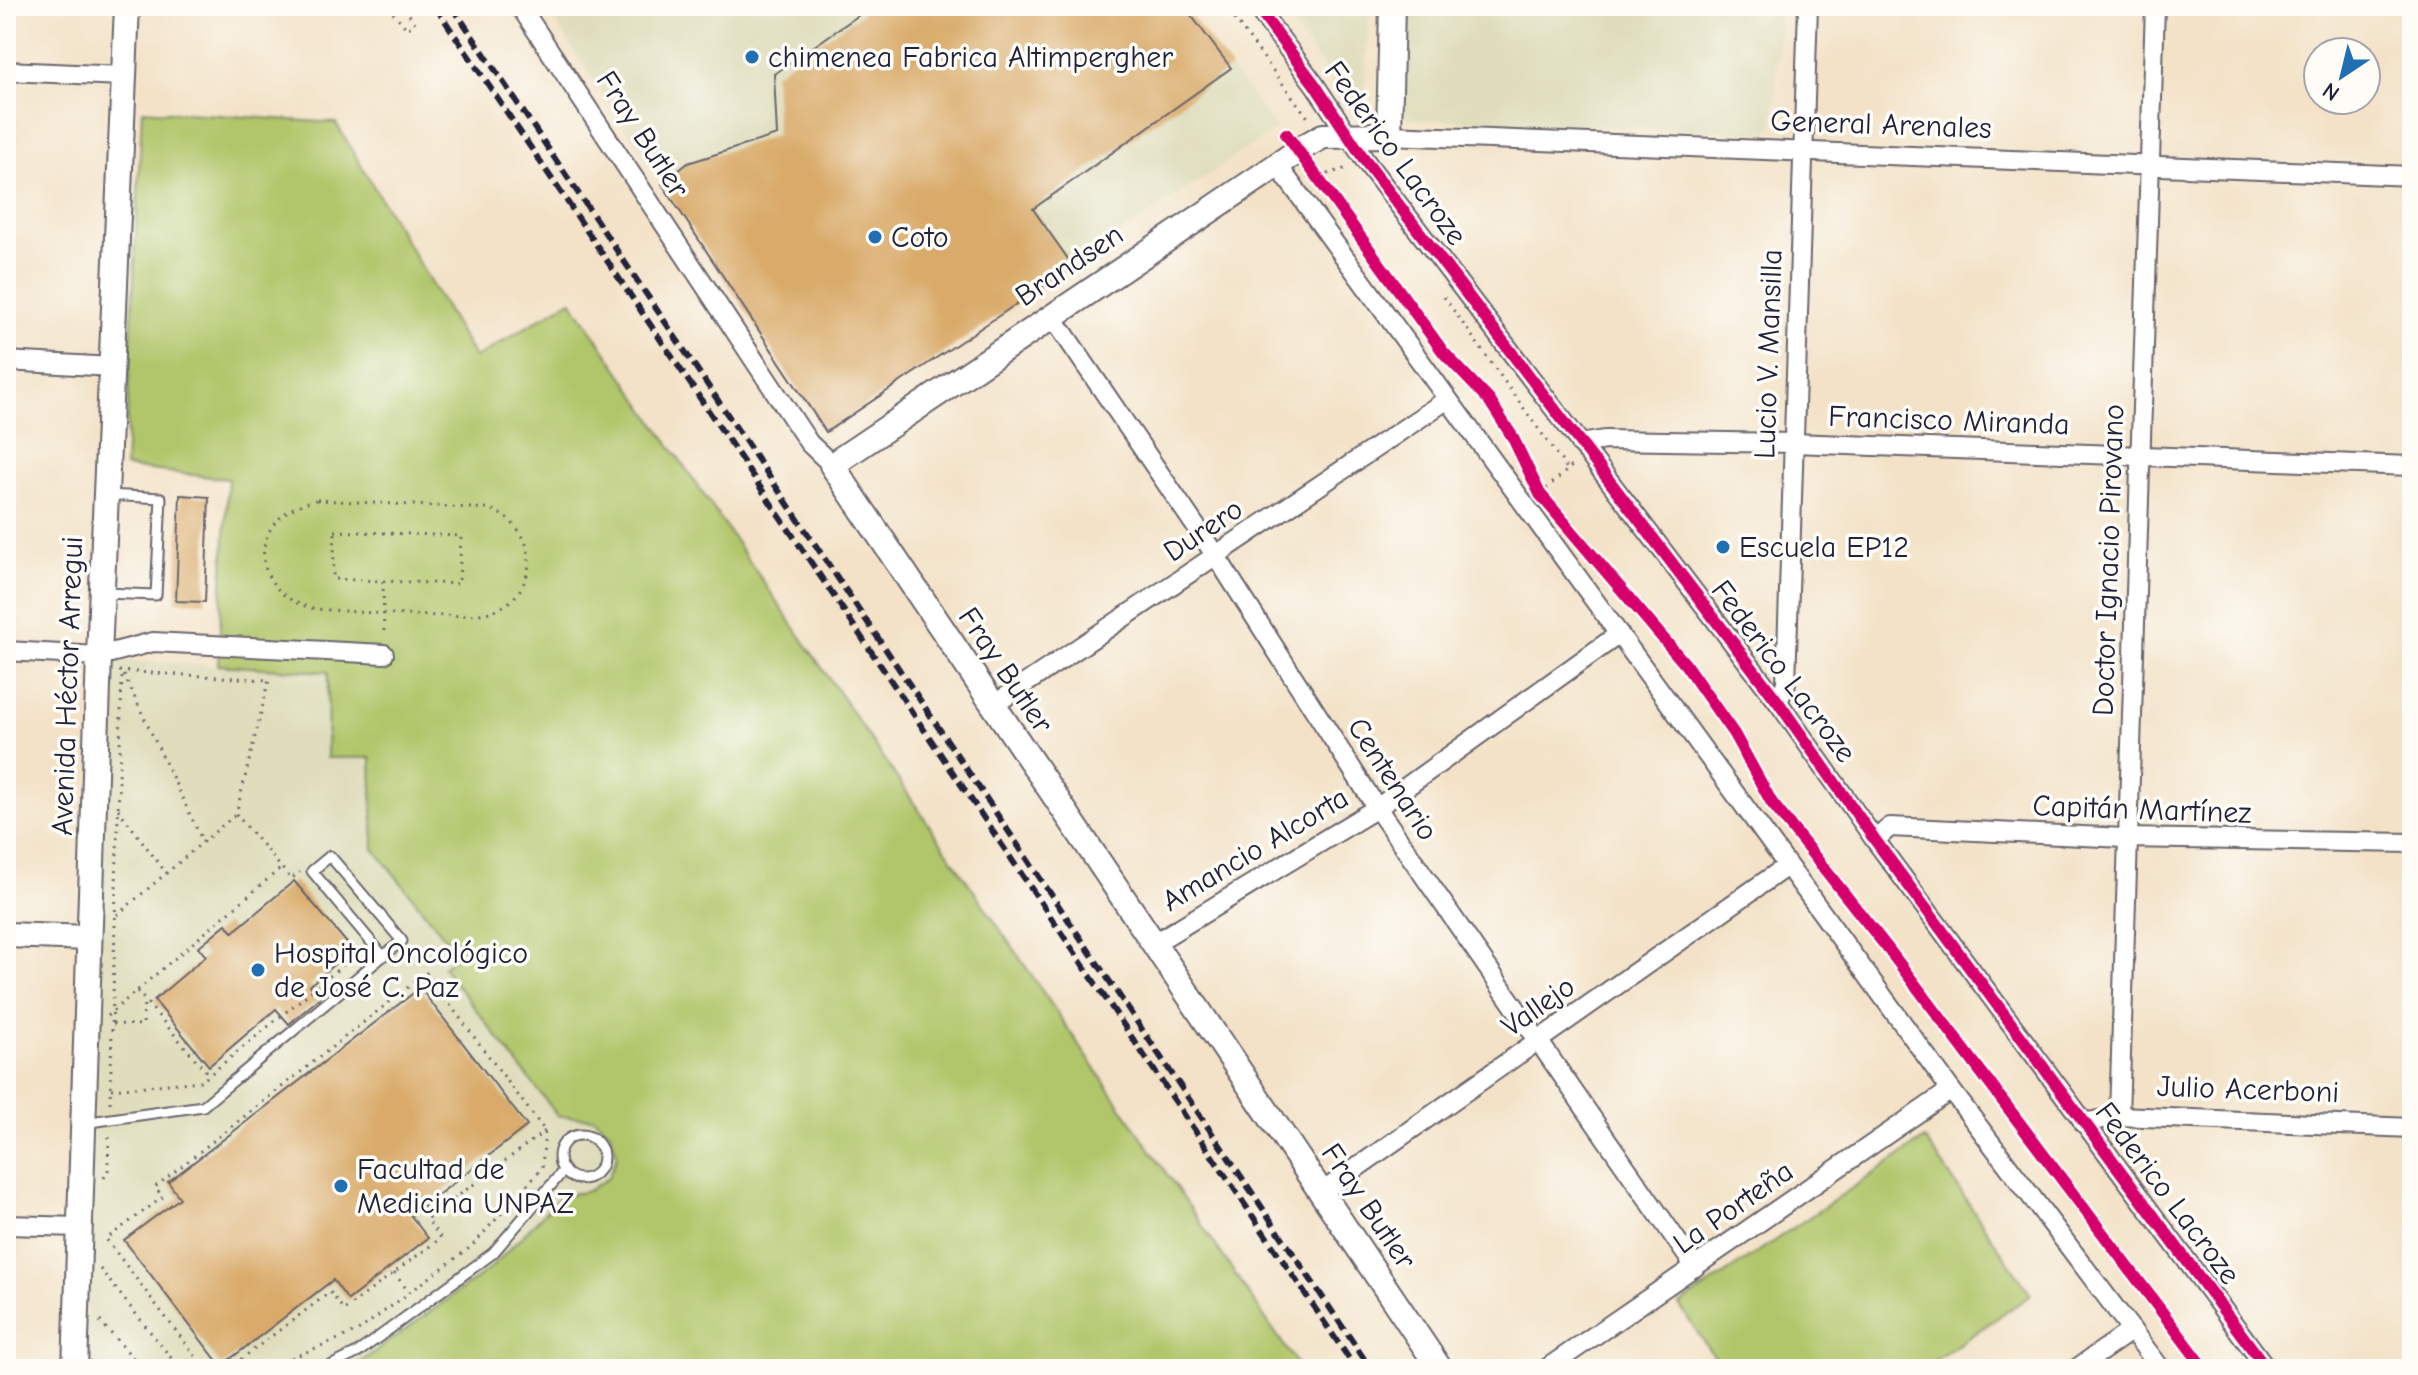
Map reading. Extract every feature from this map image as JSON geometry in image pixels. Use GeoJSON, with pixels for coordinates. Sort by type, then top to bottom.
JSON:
{"type":"FeatureCollection","features":[{"type":"Feature","properties":{"kind":"street","name":"Avenida Héctor Arregui"},"geometry":{"type":"LineString","coordinates":[[84,1365],[80,1227],[83,1123],[95,779],[107,666],[104,593],[127,6]]}},
{"type":"Feature","properties":{"kind":"street","name":"Fray Butler"},"geometry":{"type":"LineString","coordinates":[[520,6],[809,443],[832,465],[1440,1369]]}},
{"type":"Feature","properties":{"kind":"street","name":"Federico Lacroze"},"geometry":{"type":"LineString","coordinates":[[1256,6],[1366,162],[1778,702],[1875,840],[2267,1369]]}},
{"type":"Feature","properties":{"kind":"street"},"geometry":{"type":"LineString","coordinates":[[1389,135],[1392,6]]}},
{"type":"Feature","properties":{"kind":"street","name":"Lucio V. Mansilla"},"geometry":{"type":"LineString","coordinates":[[1778,702],[1786,683],[1808,6]]}},
{"type":"Feature","properties":{"kind":"street","name":"Doctor Ignacio Pirovano"},"geometry":{"type":"LineString","coordinates":[[2119,1116],[2125,838],[2155,6]]}},
{"type":"Feature","properties":{"kind":"street"},"geometry":{"type":"LineString","coordinates":[[6,71],[123,76]]}},
{"type":"Feature","properties":{"kind":"street","name":"Brandsen"},"geometry":{"type":"LineString","coordinates":[[832,465],[1276,163],[1323,136],[1348,133]]}},
{"type":"Feature","properties":{"kind":"street","name":"General Arenales"},"geometry":{"type":"LineString","coordinates":[[1348,133],[2412,176]]}},
{"type":"Feature","properties":{"kind":"street"},"geometry":{"type":"LineString","coordinates":[[1276,163],[1445,401],[1951,1090],[2161,1369]]}},
{"type":"Feature","properties":{"kind":"street","name":"Centenario"},"geometry":{"type":"LineString","coordinates":[[1052,316],[1216,556],[1377,808],[1695,1267]]}},
{"type":"Feature","properties":{"kind":"street"},"geometry":{"type":"LineString","coordinates":[[6,361],[113,367]]}},
{"type":"Feature","properties":{"kind":"street","name":"Durero"},"geometry":{"type":"LineString","coordinates":[[992,706],[1445,401]]}},
{"type":"Feature","properties":{"kind":"street","name":"Francisco Miranda"},"geometry":{"type":"LineString","coordinates":[[1585,450],[1605,440],[1793,443],[2412,466]]}},
{"type":"Feature","properties":{"kind":"street","name":"Amancio Alcorta"},"geometry":{"type":"LineString","coordinates":[[1153,944],[1377,808],[1619,634]]}},
{"type":"Feature","properties":{"kind":"street"},"geometry":{"type":"LineString","coordinates":[[6,651],[107,666],[153,642],[384,654]]}},
{"type":"Feature","properties":{"kind":"street","name":"Capitán Martínez"},"geometry":{"type":"LineString","coordinates":[[1875,840],[1890,827],[2125,838],[2412,843]]}},
{"type":"Feature","properties":{"kind":"street","name":"Vallejo"},"geometry":{"type":"LineString","coordinates":[[1322,1192],[1787,866]]}},
{"type":"Feature","properties":{"kind":"street"},"geometry":{"type":"LineString","coordinates":[[6,935],[89,938]]}},
{"type":"Feature","properties":{"kind":"street","name":"La Porteña"},"geometry":{"type":"LineString","coordinates":[[1546,1369],[1951,1090]]}},
{"type":"Feature","properties":{"kind":"street","name":"Julio Acerboni"},"geometry":{"type":"LineString","coordinates":[[2083,1123],[2119,1116],[2412,1128]]}},
{"type":"Feature","properties":{"kind":"street"},"geometry":{"type":"LineString","coordinates":[[6,1225],[80,1227]]}},
{"type":"Feature","properties":{"kind":"street"},"geometry":{"type":"LineString","coordinates":[[2076,1369],[2132,1330]]}},
{"type":"Feature","properties":{"kind":"lane"},"geometry":{"type":"LineString","coordinates":[[104,593],[156,595],[161,498],[108,495]]}},
{"type":"Feature","properties":{"kind":"lane"},"geometry":{"type":"LineString","coordinates":[[83,1123],[203,1106],[402,941],[330,856],[312,871],[383,956]]}},
{"type":"Feature","properties":{"kind":"lane"},"geometry":{"type":"LineString","coordinates":[[578,1135],[598,1144],[603,1156],[595,1174],[582,1179],[564,1170],[559,1156],[565,1142],[578,1135]]}},
{"type":"Feature","properties":{"kind":"lane"},"geometry":{"type":"LineString","coordinates":[[324,1369],[357,1353],[487,1258],[564,1170]]}},
{"type":"Feature","properties":{"kind":"path"},"geometry":{"type":"LineString","coordinates":[[388,6],[407,29],[415,23],[403,6]]}},
{"type":"Feature","properties":{"kind":"path"},"geometry":{"type":"LineString","coordinates":[[1298,150],[1328,190]]}},
{"type":"Feature","properties":{"kind":"path"},"geometry":{"type":"LineString","coordinates":[[1292,186],[1366,162]]}},
{"type":"Feature","properties":{"kind":"path"},"geometry":{"type":"LineString","coordinates":[[1525,507],[1572,466],[1585,450]]}},
{"type":"Feature","properties":{"kind":"path"},"geometry":{"type":"LineString","coordinates":[[1531,475],[1550,506]]}},
{"type":"Feature","properties":{"kind":"path"},"geometry":{"type":"LineString","coordinates":[[317,500],[474,506],[507,516],[519,529],[528,553],[526,578],[506,605],[472,615],[383,612],[315,609],[297,605],[281,595],[269,580],[264,562],[265,543],[271,526],[284,512],[317,500]]}},
{"type":"Feature","properties":{"kind":"path"},"geometry":{"type":"LineString","coordinates":[[335,531],[461,536],[459,584],[383,581],[333,579],[335,531]]}},
{"type":"Feature","properties":{"kind":"path"},"geometry":{"type":"LineString","coordinates":[[383,581],[384,654]]}},
{"type":"Feature","properties":{"kind":"path"},"geometry":{"type":"LineString","coordinates":[[89,938],[236,814],[269,680],[107,666]]}},
{"type":"Feature","properties":{"kind":"path"},"geometry":{"type":"LineString","coordinates":[[107,666],[203,842]]}},
{"type":"Feature","properties":{"kind":"path"},"geometry":{"type":"LineString","coordinates":[[95,779],[166,873]]}},
{"type":"Feature","properties":{"kind":"path"},"geometry":{"type":"LineString","coordinates":[[86,1034],[282,868],[236,814]]}},
{"type":"Feature","properties":{"kind":"path"},"geometry":{"type":"LineString","coordinates":[[111,1089],[195,1083],[209,1075],[371,941]]}},
{"type":"Feature","properties":{"kind":"path"},"geometry":{"type":"LineString","coordinates":[[205,1369],[106,1239],[163,1197],[155,1187],[426,973],[545,1131],[542,1168],[472,1246],[358,1331],[264,1369]]}},
{"type":"Feature","properties":{"kind":"path"},"geometry":{"type":"LineString","coordinates":[[137,991],[223,1090]]}},
{"type":"Feature","properties":{"kind":"path"},"geometry":{"type":"LineString","coordinates":[[113,1024],[143,1025],[144,999]]}},
{"type":"Feature","properties":{"kind":"path"},"geometry":{"type":"LineString","coordinates":[[228,1369],[330,1292],[344,1310],[441,1238],[427,1219],[545,1131]]}},
{"type":"Feature","properties":{"kind":"path"},"geometry":{"type":"LineString","coordinates":[[94,1263],[180,1369]]}},
{"type":"Feature","properties":{"kind":"path"},"geometry":{"type":"LineString","coordinates":[[394,1273],[409,1293]]}},
{"type":"Feature","properties":{"kind":"path"},"geometry":{"type":"LineString","coordinates":[[94,1315],[143,1369]]}},
{"type":"Feature","properties":{"kind":"path"},"geometry":{"type":"LineString","coordinates":[[84,1365],[107,1369]]}},
{"type":"Feature","properties":{"kind":"shaded area","name":"Coto"},"geometry":{"type":"Polygon","coordinates":[[[545,6],[1184,6],[1276,129],[826,432],[545,6]]]}},
{"type":"Feature","properties":{"kind":"shaded area"},"geometry":{"type":"Polygon","coordinates":[[[1280,6],[1369,6],[1364,100],[1350,104],[1280,6]]]}},
{"type":"Feature","properties":{"kind":"shaded area"},"geometry":{"type":"Polygon","coordinates":[[[1405,6],[1780,6],[1773,125],[1768,133],[1409,119],[1402,109],[1405,6]]]}},
{"type":"Feature","properties":{"kind":"shaded area"},"geometry":{"type":"Polygon","coordinates":[[[112,660],[328,672],[327,758],[371,757],[374,849],[459,956],[443,967],[557,1115],[594,1118],[611,1133],[616,1144],[614,1168],[599,1186],[561,1196],[491,1268],[358,1367],[84,1369],[112,660]]]}},
{"type":"Feature","properties":{"kind":"green space"},"geometry":{"type":"Polygon","coordinates":[[[142,110],[336,123],[475,358],[571,300],[1300,1369],[351,1369],[491,1268],[561,1196],[588,1191],[608,1178],[617,1156],[611,1133],[594,1118],[558,1116],[443,967],[459,955],[374,849],[371,758],[327,758],[328,672],[218,665],[228,479],[125,467],[142,110]]]}},
{"type":"Feature","properties":{"kind":"green space"},"geometry":{"type":"Polygon","coordinates":[[[1925,1139],[2031,1295],[1922,1369],[1722,1369],[1679,1305],[1925,1139]]]}},
{"type":"Feature","properties":{"kind":"building","name":"Coto"},"geometry":{"type":"Polygon","coordinates":[[[872,6],[1184,6],[1231,68],[1033,209],[1073,266],[826,432],[662,184],[688,163],[777,135],[774,74],[872,6]]]}},
{"type":"Feature","properties":{"kind":"building"},"geometry":{"type":"Polygon","coordinates":[[[180,495],[209,497],[205,602],[176,601],[180,495]]]}},
{"type":"Feature","properties":{"kind":"building","name":"Hospital Oncológico de José C. Paz"},"geometry":{"type":"Polygon","coordinates":[[[294,881],[352,949],[310,985],[321,997],[289,1024],[276,1009],[209,1066],[154,1000],[206,956],[198,947],[226,924],[233,932],[294,881]]]}},
{"type":"Feature","properties":{"kind":"building"},"geometry":{"type":"Polygon","coordinates":[[[420,988],[527,1126],[411,1216],[428,1238],[348,1300],[333,1280],[221,1366],[124,1240],[180,1198],[168,1182],[420,988]]]}},
{"type":"Feature","properties":{"kind":"railway"},"geometry":{"type":"LineString","coordinates":[[435,6],[1356,1369]]}},
{"type":"Feature","properties":{"kind":"railway"},"geometry":{"type":"LineString","coordinates":[[452,6],[1371,1369]]}},
{"type":"Feature","properties":{"kind":"cycle path"},"geometry":{"type":"LineString","coordinates":[[1256,6],[1315,85],[1366,162],[1778,702],[1875,840],[2267,1369]]}},
{"type":"Feature","properties":{"kind":"cycle path"},"geometry":{"type":"LineString","coordinates":[[1286,134],[1444,353],[1489,400],[1512,436],[1540,494],[1685,664],[1734,734],[1772,803],[1889,950],[2205,1369]]}},
{"type":"Feature","properties":{"kind":"place","name":"chimenea Fabrica Altimpergher"},"geometry":{"type":"Point","coordinates":[752,57]}},
{"type":"Feature","properties":{"kind":"place","name":"Coto"},"geometry":{"type":"Point","coordinates":[875,237]}},
{"type":"Feature","properties":{"kind":"place","name":"Escuela EP12"},"geometry":{"type":"Point","coordinates":[1723,547]}},
{"type":"Feature","properties":{"kind":"place","name":"Hospital Oncológico de José C. Paz"},"geometry":{"type":"Point","coordinates":[258,970]}},
{"type":"Feature","properties":{"kind":"place","name":"Facultad de Medicina UNPAZ"},"geometry":{"type":"Point","coordinates":[341,1186]}}]}
